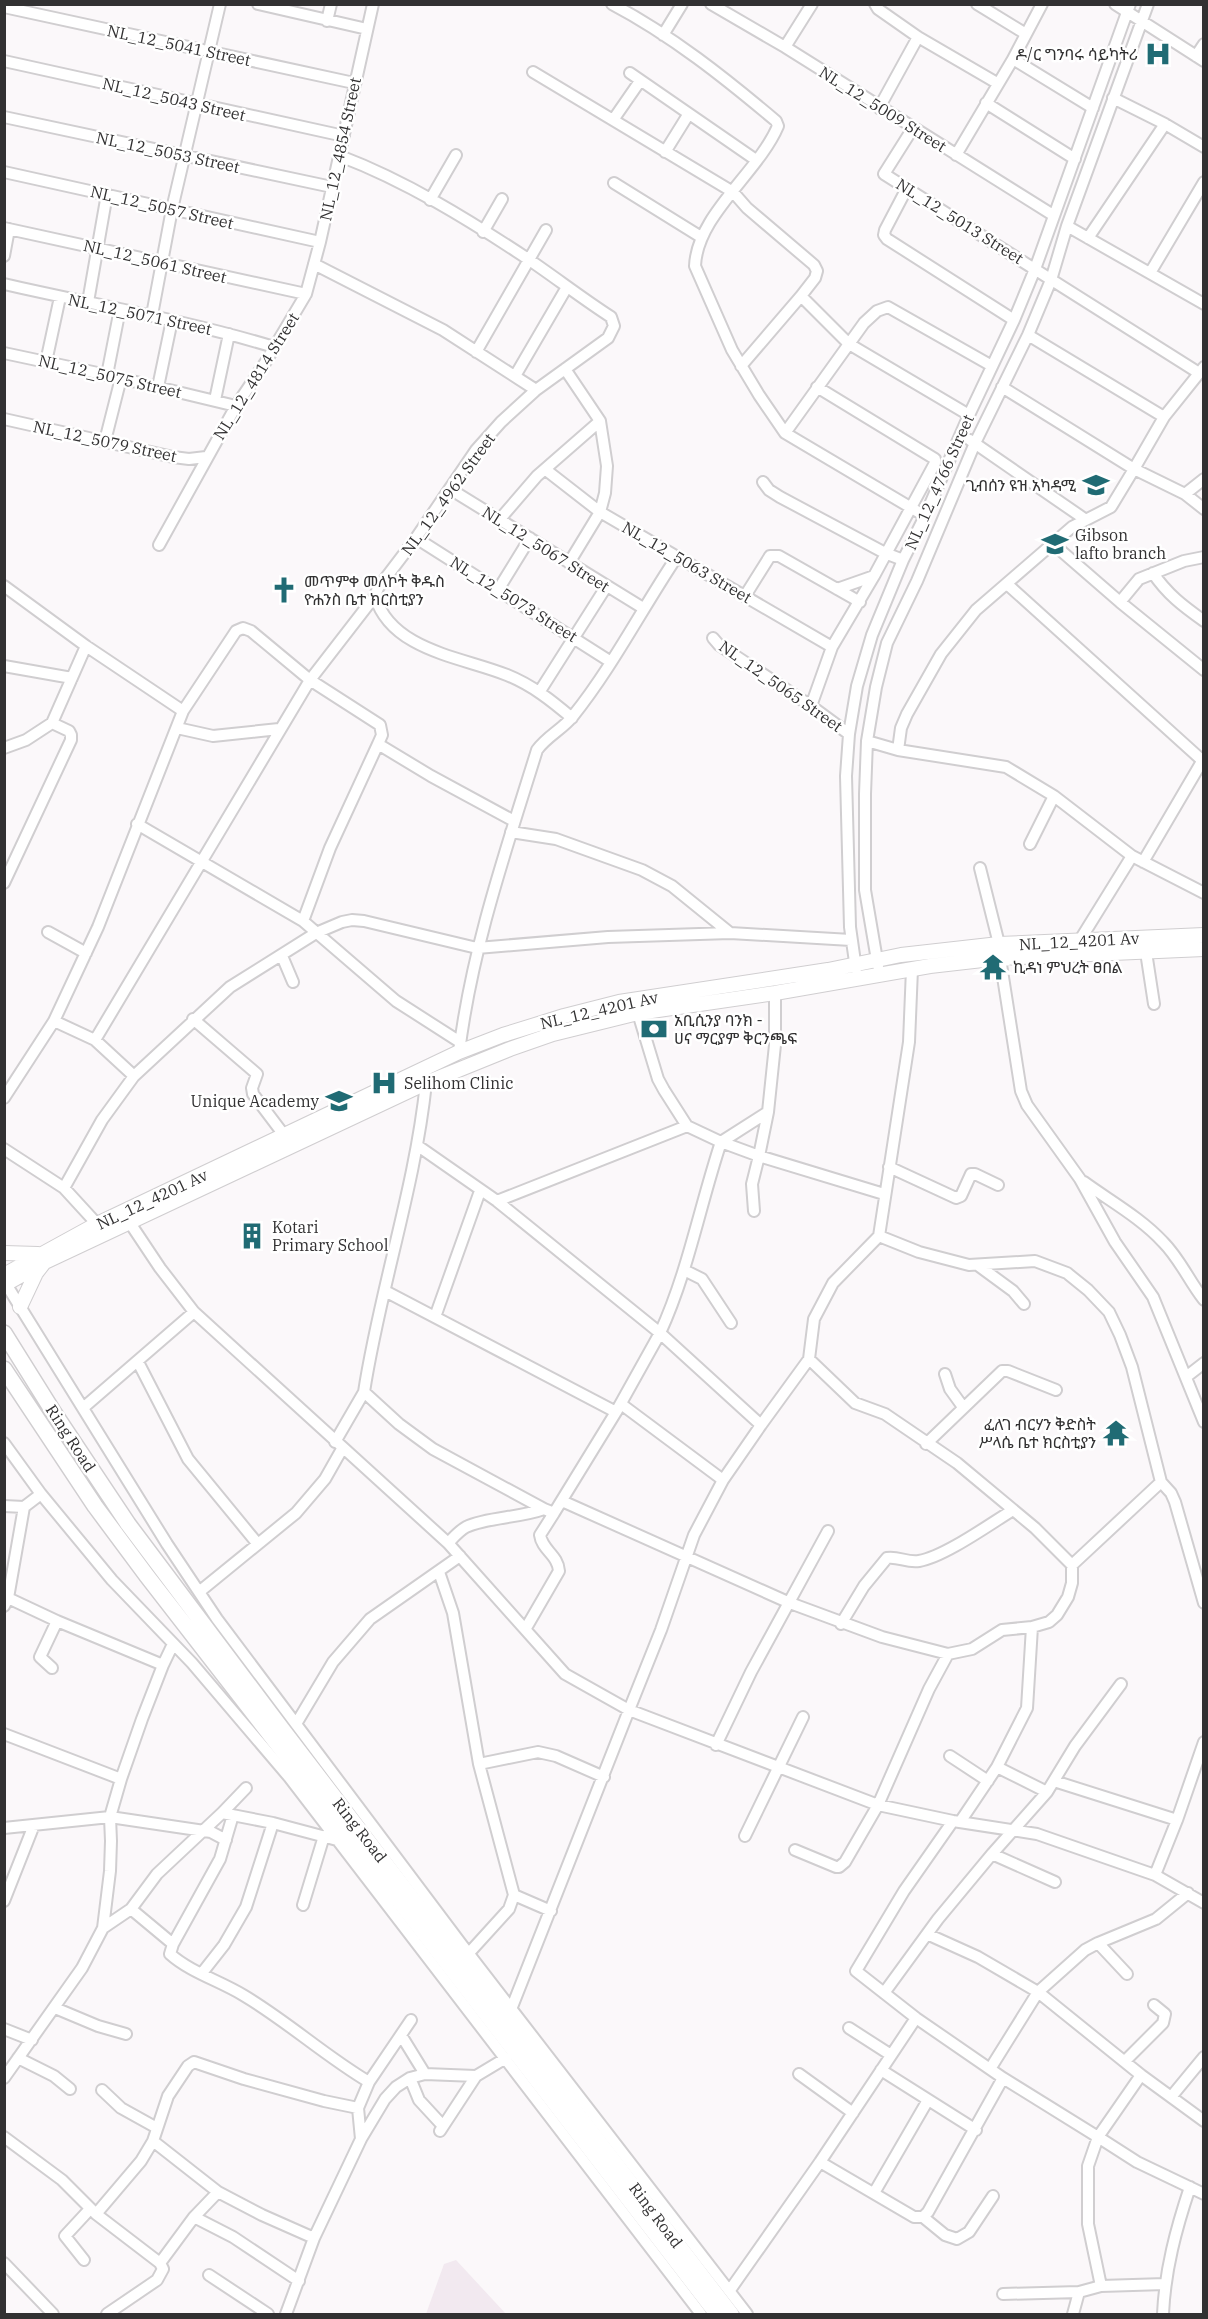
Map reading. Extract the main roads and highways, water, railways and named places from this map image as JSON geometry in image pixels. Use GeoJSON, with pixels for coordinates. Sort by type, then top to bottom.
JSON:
{"type":"FeatureCollection","features":[{"type":"Feature","properties":{"kind":"highway","name":"Ring Road"},"geometry":{"type":"LineString","coordinates":[[4,1333],[128,1524],[289,1738],[731,2314]]}},
{"type":"Feature","properties":{"kind":"highway","name":"Ring Road"},"geometry":{"type":"LineString","coordinates":[[4,1369],[95,1506],[140,1568],[717,2314]]}},
{"type":"Feature","properties":{"kind":"main road","name":"NL_12_4201 Av"},"geometry":{"type":"LineString","coordinates":[[878,968],[912,969],[1000,951],[1080,940],[1203,935]]}},
{"type":"Feature","properties":{"kind":"main road","name":"NL_12_4201 Av"},"geometry":{"type":"LineString","coordinates":[[43,1258],[97,1224],[284,1135],[459,1047],[554,1019],[619,1002],[878,968],[922,952],[1146,952],[1203,949]]}},
{"type":"Feature","properties":{"kind":"main road","name":"NL_12_4201 Av"},"geometry":{"type":"LineString","coordinates":[[43,1258],[130,1223],[426,1083],[510,1049],[553,1034],[638,1013],[775,993],[856,972]]}},
{"type":"Feature","properties":{"kind":"main road"},"geometry":{"type":"LineString","coordinates":[[4,1253],[43,1258]]}},
{"type":"Feature","properties":{"kind":"main road"},"geometry":{"type":"LineString","coordinates":[[5,1281],[43,1258]]}},
{"type":"Feature","properties":{"kind":"main road"},"geometry":{"type":"LineString","coordinates":[[20,1307],[43,1258]]}},
{"type":"Feature","properties":{"kind":"place","name":"ዶ/ር ግንባሩ ሳይካትሪ"},"geometry":{"type":"Point","coordinates":[1158,54]}},
{"type":"Feature","properties":{"kind":"place","name":"ጊብሰን ዩዝ አካዳሚ"},"geometry":{"type":"Point","coordinates":[1096,485]}},
{"type":"Feature","properties":{"kind":"place","name":"Gibson lafto branch"},"geometry":{"type":"Point","coordinates":[1055,544]}},
{"type":"Feature","properties":{"kind":"place","name":"መጥምቀ መለኮት ቅዱስ ዮሐንስ ቤተ ክርስቲያን"},"geometry":{"type":"Point","coordinates":[284,590]}},
{"type":"Feature","properties":{"kind":"place","name":"ኪዳነ ምህረት ፀበል"},"geometry":{"type":"Point","coordinates":[993,967]}},
{"type":"Feature","properties":{"kind":"place","name":"አቢሲንያ ባንክ - ሀና ማርያም ቅርንጫፍ"},"geometry":{"type":"Point","coordinates":[654,1029]}},
{"type":"Feature","properties":{"kind":"place","name":"Selihom Clinic"},"geometry":{"type":"Point","coordinates":[384,1083]}},
{"type":"Feature","properties":{"kind":"place","name":"Unique Academy"},"geometry":{"type":"Point","coordinates":[339,1101]}},
{"type":"Feature","properties":{"kind":"place","name":"Kotari Primary School"},"geometry":{"type":"Point","coordinates":[252,1236]}},
{"type":"Feature","properties":{"kind":"place","name":"ፈለገ ብርሃን ቅድስት ሥላሴ ቤተ ክርስቲያን"},"geometry":{"type":"Point","coordinates":[1116,1433]}}]}
